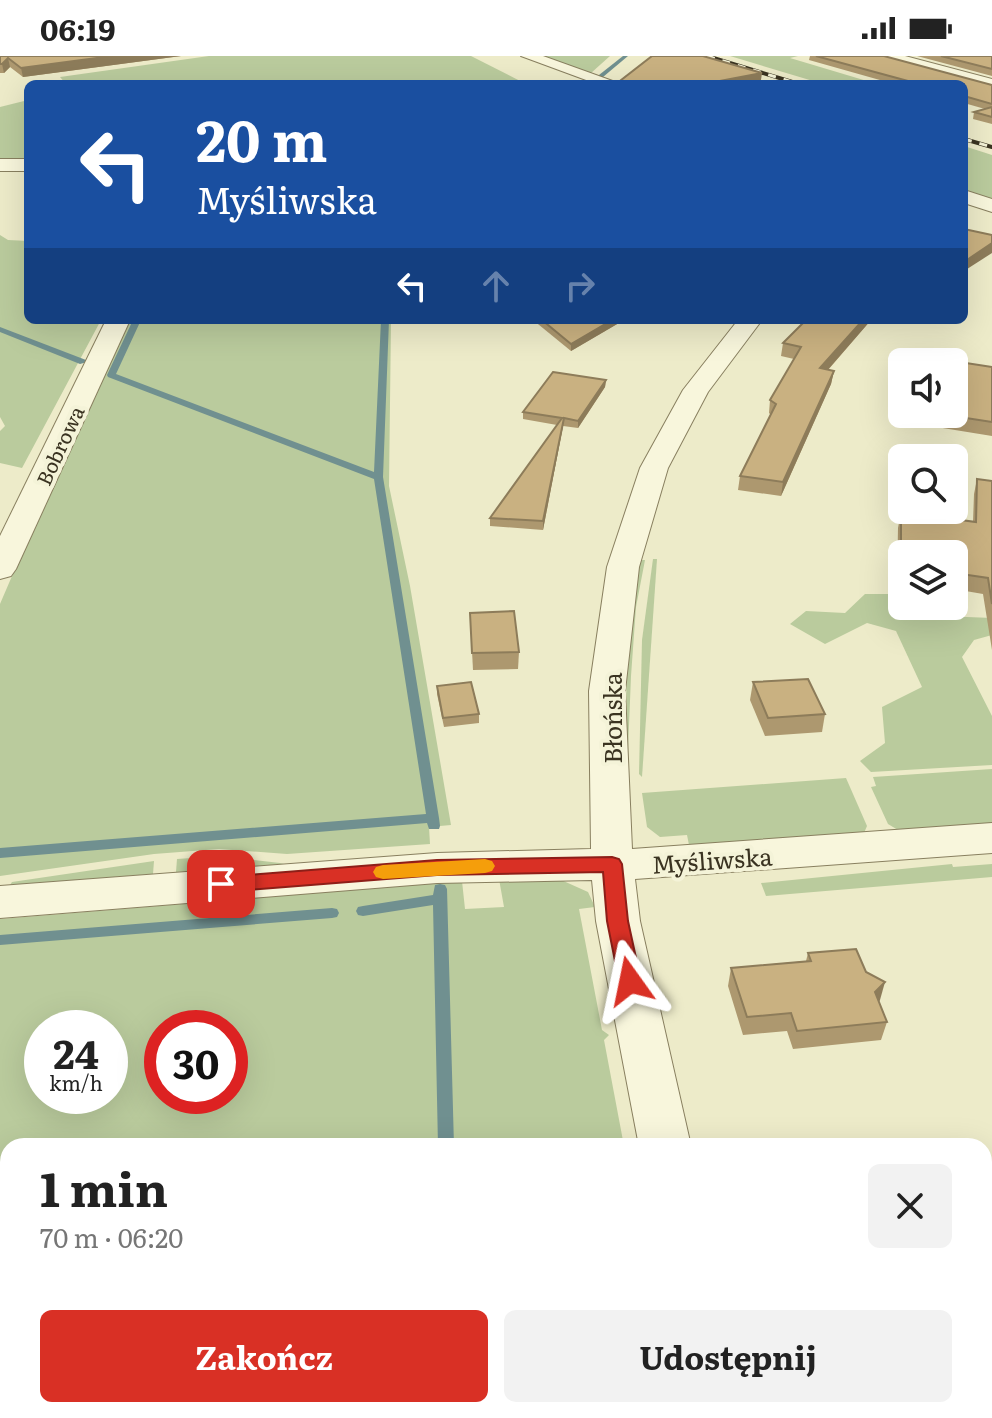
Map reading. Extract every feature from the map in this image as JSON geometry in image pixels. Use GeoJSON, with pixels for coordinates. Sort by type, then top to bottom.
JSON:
{"type":"FeatureCollection","features":[{"type":"Feature","properties":{"kind":"street"},"geometry":{"type":"LineString","coordinates":[[528,56],[601,80]]}},
{"type":"Feature","properties":{"kind":"street"},"geometry":{"type":"LineString","coordinates":[[888,56],[992,84]]}},
{"type":"Feature","properties":{"kind":"street"},"geometry":{"type":"LineString","coordinates":[[0,165],[24,165]]}},
{"type":"Feature","properties":{"kind":"street"},"geometry":{"type":"LineString","coordinates":[[968,198],[992,206]]}},
{"type":"Feature","properties":{"kind":"street","name":"Bobrowa"},"geometry":{"type":"LineString","coordinates":[[0,569],[116,324]]}},
{"type":"Feature","properties":{"kind":"street","name":"Błońska"},"geometry":{"type":"LineString","coordinates":[[663,1138],[618,921],[612,864],[607,691],[623,567],[654,468],[696,390],[747,324]]}},
{"type":"Feature","properties":{"kind":"street","name":"Myśliwska"},"geometry":{"type":"LineString","coordinates":[[0,902],[437,868],[612,864],[992,838]]}},
{"type":"Feature","properties":{"kind":"green space"},"geometry":{"type":"Polygon","coordinates":[[[209,56],[471,56],[518,80],[63,80],[60,77],[209,56]]]}},
{"type":"Feature","properties":{"kind":"green space"},"geometry":{"type":"Polygon","coordinates":[[[540,56],[610,56],[591,73],[540,56]]]}},
{"type":"Feature","properties":{"kind":"green space"},"geometry":{"type":"Polygon","coordinates":[[[730,56],[798,56],[790,58],[864,80],[810,80],[730,56]]]}},
{"type":"Feature","properties":{"kind":"green space"},"geometry":{"type":"Polygon","coordinates":[[[24,101],[24,163],[0,163],[0,107],[24,101]]]}},
{"type":"Feature","properties":{"kind":"green space"},"geometry":{"type":"Polygon","coordinates":[[[968,147],[992,155],[992,203],[968,194],[968,147]]]}},
{"type":"Feature","properties":{"kind":"green space"},"geometry":{"type":"Polygon","coordinates":[[[0,235],[8,240],[24,241],[24,324],[99,324],[22,468],[0,463],[0,431],[5,426],[0,417],[0,235]]]}},
{"type":"Feature","properties":{"kind":"green space"},"geometry":{"type":"Polygon","coordinates":[[[120,324],[391,324],[389,486],[410,586],[451,825],[429,827],[430,844],[287,854],[219,849],[154,854],[0,876],[0,604],[120,324]]]}},
{"type":"Feature","properties":{"kind":"green space"},"geometry":{"type":"Polygon","coordinates":[[[653,559],[657,559],[642,777],[639,774],[642,640],[653,559]]]}},
{"type":"Feature","properties":{"kind":"green space"},"geometry":{"type":"Polygon","coordinates":[[[639,560],[645,560],[636,607],[627,775],[626,654],[639,560]]]}},
{"type":"Feature","properties":{"kind":"green space"},"geometry":{"type":"Polygon","coordinates":[[[865,594],[888,594],[888,620],[992,618],[992,635],[974,640],[962,657],[992,716],[992,765],[871,772],[860,761],[885,743],[882,707],[922,687],[896,631],[867,623],[825,644],[790,624],[806,611],[845,613],[865,594]]]}},
{"type":"Feature","properties":{"kind":"green space"},"geometry":{"type":"Polygon","coordinates":[[[992,769],[992,823],[898,830],[888,824],[871,787],[876,786],[873,777],[992,769]]]}},
{"type":"Feature","properties":{"kind":"green space"},"geometry":{"type":"Polygon","coordinates":[[[846,778],[867,826],[864,833],[689,845],[687,835],[660,837],[647,827],[642,793],[846,778]]]}},
{"type":"Feature","properties":{"kind":"green space"},"geometry":{"type":"Polygon","coordinates":[[[220,856],[284,864],[176,872],[177,859],[220,856]]]}},
{"type":"Feature","properties":{"kind":"green space"},"geometry":{"type":"Polygon","coordinates":[[[154,861],[153,874],[10,885],[12,882],[154,861]]]}},
{"type":"Feature","properties":{"kind":"green space"},"geometry":{"type":"Polygon","coordinates":[[[952,864],[953,867],[992,864],[992,877],[766,896],[761,883],[952,864]]]}},
{"type":"Feature","properties":{"kind":"green space"},"geometry":{"type":"Polygon","coordinates":[[[499,879],[559,879],[588,892],[595,907],[579,909],[602,1030],[609,1035],[604,1040],[622,1138],[0,1138],[0,919],[462,881],[465,909],[504,907],[499,879]]]}},
{"type":"Feature","properties":{"kind":"building"},"geometry":{"type":"Polygon","coordinates":[[[0,56],[112,56],[21,68],[8,58],[0,64],[0,56]]]}},
{"type":"Feature","properties":{"kind":"building"},"geometry":{"type":"Polygon","coordinates":[[[652,56],[703,56],[762,73],[725,80],[621,80],[652,56]]]}},
{"type":"Feature","properties":{"kind":"building"},"geometry":{"type":"Polygon","coordinates":[[[816,56],[884,56],[992,85],[992,104],[968,97],[968,80],[904,80],[816,56]]]}},
{"type":"Feature","properties":{"kind":"building"},"geometry":{"type":"Polygon","coordinates":[[[941,56],[992,56],[992,69],[941,56]]]}},
{"type":"Feature","properties":{"kind":"building"},"geometry":{"type":"Polygon","coordinates":[[[992,107],[992,117],[974,112],[992,107]]]}},
{"type":"Feature","properties":{"kind":"building"},"geometry":{"type":"Polygon","coordinates":[[[968,230],[992,235],[992,243],[968,259],[968,230]]]}},
{"type":"Feature","properties":{"kind":"building"},"geometry":{"type":"Polygon","coordinates":[[[547,324],[605,324],[571,344],[547,324]]]}},
{"type":"Feature","properties":{"kind":"building"},"geometry":{"type":"Polygon","coordinates":[[[802,324],[859,324],[820,368],[834,371],[783,482],[740,476],[776,404],[770,400],[801,347],[783,343],[802,324]]]}},
{"type":"Feature","properties":{"kind":"building"},"geometry":{"type":"Polygon","coordinates":[[[968,363],[992,367],[992,422],[968,418],[968,363]]]}},
{"type":"Feature","properties":{"kind":"building"},"geometry":{"type":"Polygon","coordinates":[[[553,372],[606,380],[578,421],[564,418],[543,521],[490,518],[562,418],[523,412],[553,372]]]}},
{"type":"Feature","properties":{"kind":"building"},"geometry":{"type":"Polygon","coordinates":[[[977,479],[992,481],[992,604],[988,578],[968,575],[968,540],[901,540],[901,524],[976,522],[977,479]]]}},
{"type":"Feature","properties":{"kind":"building"},"geometry":{"type":"Polygon","coordinates":[[[514,611],[519,652],[472,653],[470,613],[514,611]]]}},
{"type":"Feature","properties":{"kind":"building"},"geometry":{"type":"Polygon","coordinates":[[[808,679],[825,714],[768,718],[753,682],[808,679]]]}},
{"type":"Feature","properties":{"kind":"building"},"geometry":{"type":"Polygon","coordinates":[[[471,682],[479,714],[443,718],[437,686],[471,682]]]}},
{"type":"Feature","properties":{"kind":"building"},"geometry":{"type":"Polygon","coordinates":[[[856,949],[866,972],[885,982],[875,992],[887,1022],[797,1031],[791,1013],[747,1017],[731,968],[811,961],[808,953],[856,949]]]}},
{"type":"Feature","properties":{"kind":"waterway"},"geometry":{"type":"LineString","coordinates":[[601,76],[626,56]]}},
{"type":"Feature","properties":{"kind":"waterway"},"geometry":{"type":"LineString","coordinates":[[135,324],[111,375],[378,477]]}},
{"type":"Feature","properties":{"kind":"waterway"},"geometry":{"type":"LineString","coordinates":[[378,477],[385,324]]}},
{"type":"Feature","properties":{"kind":"waterway"},"geometry":{"type":"LineString","coordinates":[[0,329],[83,362]]}},
{"type":"Feature","properties":{"kind":"waterway"},"geometry":{"type":"LineString","coordinates":[[378,477],[433,818]]}},
{"type":"Feature","properties":{"kind":"waterway"},"geometry":{"type":"LineString","coordinates":[[0,853],[433,818]]}},
{"type":"Feature","properties":{"kind":"waterway"},"geometry":{"type":"LineString","coordinates":[[433,818],[434,826]]}},
{"type":"Feature","properties":{"kind":"waterway"},"geometry":{"type":"LineString","coordinates":[[440,889],[446,1138]]}},
{"type":"Feature","properties":{"kind":"waterway"},"geometry":{"type":"LineString","coordinates":[[363,911],[440,899]]}},
{"type":"Feature","properties":{"kind":"waterway"},"geometry":{"type":"LineString","coordinates":[[0,940],[332,913]]}},
{"type":"Feature","properties":{"kind":"railway"},"geometry":{"type":"LineString","coordinates":[[707,56],[786,80]]}},
{"type":"Feature","properties":{"kind":"railway"},"geometry":{"type":"LineString","coordinates":[[968,140],[992,147]]}},
{"type":"Feature","properties":{"kind":"slow traffic"},"geometry":{"type":"LineString","coordinates":[[383,872],[485,866]]}},
{"type":"Feature","properties":{"kind":"route"},"geometry":{"type":"LineString","coordinates":[[221,884],[437,868],[612,864],[618,921],[630,981]]}}]}
